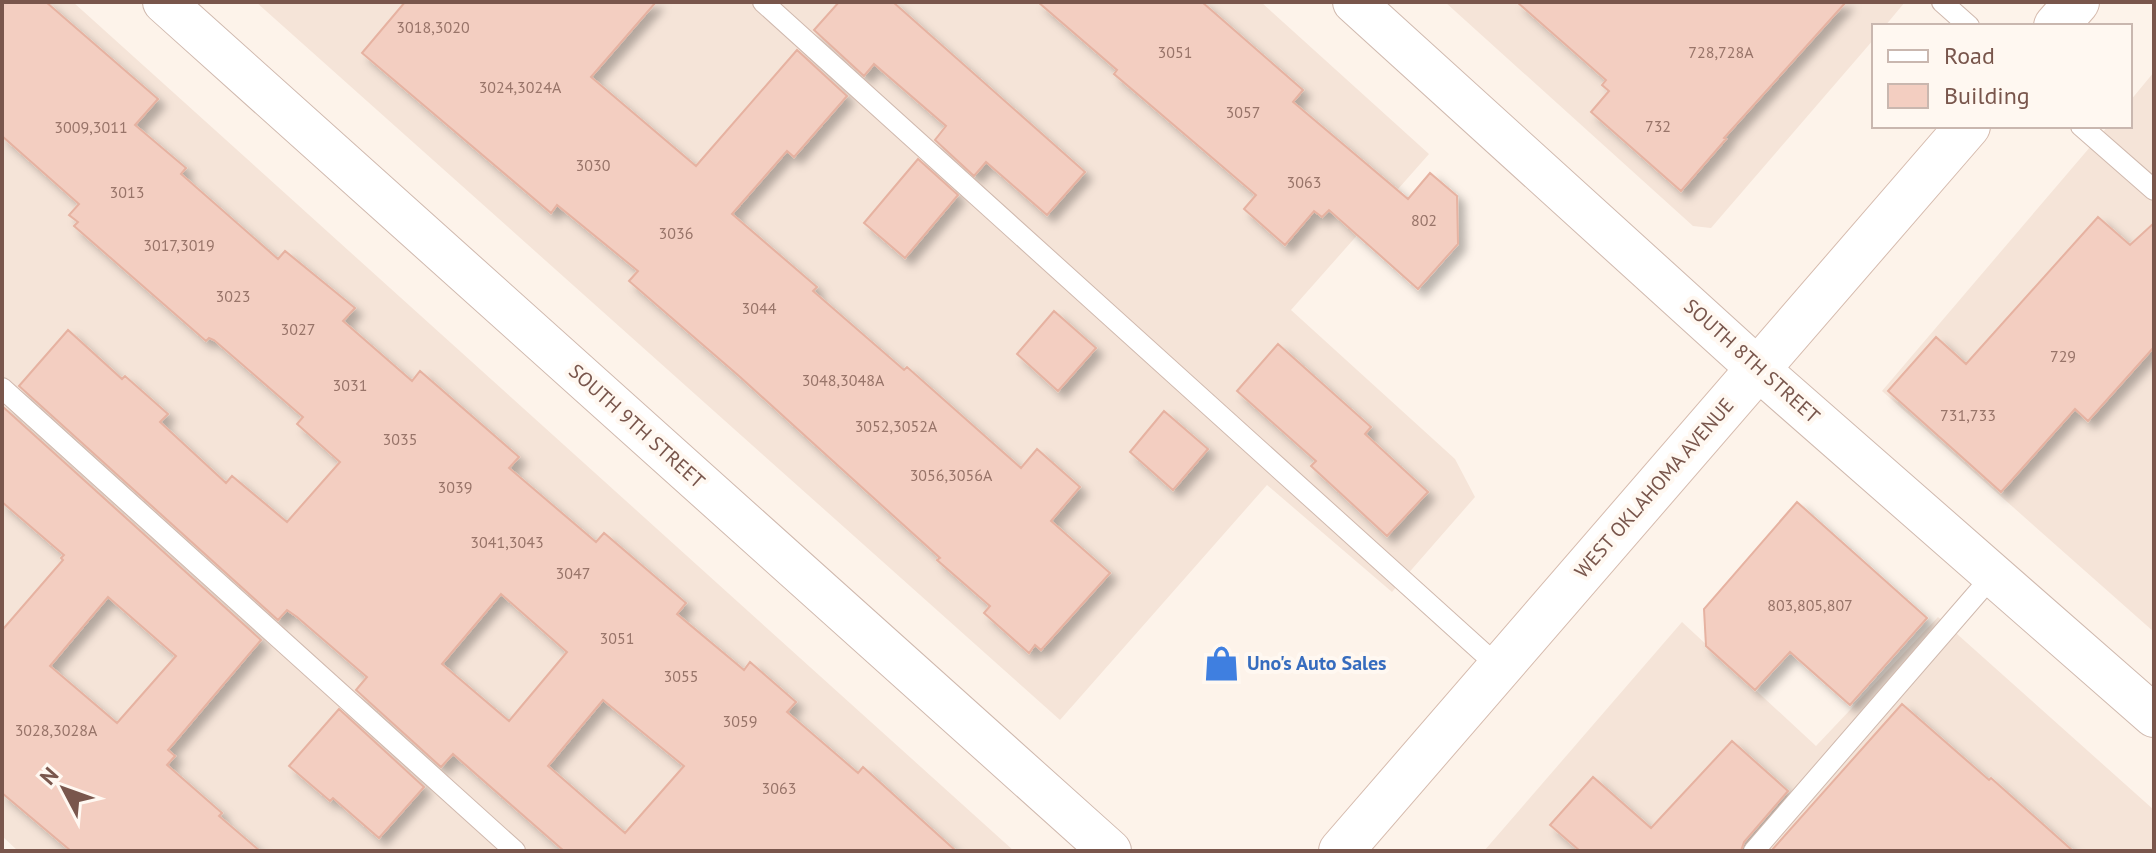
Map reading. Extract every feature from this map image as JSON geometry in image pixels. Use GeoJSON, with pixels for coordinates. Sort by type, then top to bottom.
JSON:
{"type":"FeatureCollection","features":[{"type":"Feature","properties":{"kind":"main road","name":"WEST OKLAHOMA AVENUE"},"geometry":{"type":"LineString","coordinates":[[1341,851],[1966,128]]}},
{"type":"Feature","properties":{"kind":"street","name":"SOUTH 9TH STREET"},"geometry":{"type":"LineString","coordinates":[[164,2],[1110,851]]}},
{"type":"Feature","properties":{"kind":"street","name":"SOUTH 8TH STREET"},"geometry":{"type":"LineString","coordinates":[[1354,2],[1757,368],[2154,716]]}},
{"type":"Feature","properties":{"kind":"lane"},"geometry":{"type":"LineString","coordinates":[[763,2],[1500,668]]}},
{"type":"Feature","properties":{"kind":"lane"},"geometry":{"type":"LineString","coordinates":[[1942,2],[1967,24]]}},
{"type":"Feature","properties":{"kind":"lane"},"geometry":{"type":"LineString","coordinates":[[2083,128],[2154,190]]}},
{"type":"Feature","properties":{"kind":"lane"},"geometry":{"type":"LineString","coordinates":[[2,388],[515,851]]}},
{"type":"Feature","properties":{"kind":"lane"},"geometry":{"type":"LineString","coordinates":[[1754,851],[1994,574]]}},
{"type":"Feature","properties":{"kind":"shaded area"},"geometry":{"type":"Polygon","coordinates":[[[2,2],[73,2],[1014,851],[18,851],[2,836],[2,2]]]}},
{"type":"Feature","properties":{"kind":"shaded area"},"geometry":{"type":"Polygon","coordinates":[[[256,2],[1261,2],[1429,154],[1291,310],[1455,459],[1475,497],[1392,592],[1267,485],[1060,720],[256,2]]]}},
{"type":"Feature","properties":{"kind":"shaded area"},"geometry":{"type":"Polygon","coordinates":[[[1445,2],[1905,2],[1887,24],[1872,24],[1872,41],[1711,228],[1693,226],[1445,2]]]}},
{"type":"Feature","properties":{"kind":"shaded area"},"geometry":{"type":"Polygon","coordinates":[[[2154,72],[2154,632],[1882,391],[2106,128],[2132,128],[2132,99],[2154,72]]]}},
{"type":"Feature","properties":{"kind":"shaded area"},"geometry":{"type":"Polygon","coordinates":[[[1938,617],[2154,810],[2154,851],[1484,851],[1682,622],[1816,746],[1938,617]]]}},
{"type":"Feature","properties":{"kind":"building"},"geometry":{"type":"Polygon","coordinates":[[[2,2],[46,2],[158,99],[135,125],[186,168],[181,174],[278,259],[285,251],[355,308],[343,321],[412,381],[420,371],[519,457],[509,468],[596,542],[604,533],[686,603],[677,614],[744,670],[750,662],[796,702],[787,712],[858,773],[863,767],[956,851],[564,851],[453,754],[441,767],[356,690],[367,677],[287,610],[278,620],[19,386],[68,330],[122,379],[125,376],[168,414],[160,422],[226,483],[232,476],[287,522],[340,462],[297,424],[303,417],[214,340],[209,338],[206,341],[74,226],[78,222],[69,215],[79,204],[2,136],[2,2]],[[501,594],[442,664],[509,721],[567,652],[501,594]],[[603,700],[548,766],[625,833],[684,766],[603,700]]]}},
{"type":"Feature","properties":{"kind":"building"},"geometry":{"type":"Polygon","coordinates":[[[405,2],[656,2],[591,77],[696,166],[797,50],[847,96],[794,157],[787,151],[732,214],[817,287],[813,291],[904,370],[907,367],[1021,468],[1037,449],[1080,487],[1051,521],[1110,573],[1041,650],[1035,645],[1029,653],[984,613],[990,606],[937,560],[940,558],[629,281],[638,271],[557,205],[551,213],[362,53],[405,2]]]}},
{"type":"Feature","properties":{"kind":"building"},"geometry":{"type":"Polygon","coordinates":[[[839,2],[893,2],[1085,172],[1047,215],[986,162],[974,176],[935,140],[946,126],[874,64],[864,76],[814,30],[839,2]]]}},
{"type":"Feature","properties":{"kind":"building"},"geometry":{"type":"Polygon","coordinates":[[[1038,2],[1202,2],[1303,90],[1293,102],[1408,199],[1430,173],[1457,196],[1458,244],[1418,289],[1329,210],[1322,217],[1314,211],[1285,245],[1244,209],[1256,195],[1114,74],[1117,70],[1038,2]]]}},
{"type":"Feature","properties":{"kind":"building"},"geometry":{"type":"Polygon","coordinates":[[[1517,2],[1846,2],[1724,138],[1681,191],[1591,112],[1609,91],[1602,85],[1606,80],[1517,2]]]}},
{"type":"Feature","properties":{"kind":"building"},"geometry":{"type":"Polygon","coordinates":[[[918,159],[958,195],[905,258],[864,223],[918,159]]]}},
{"type":"Feature","properties":{"kind":"building"},"geometry":{"type":"Polygon","coordinates":[[[2098,217],[2130,245],[2154,223],[2154,347],[2088,421],[2075,409],[2001,492],[1888,391],[1936,337],[1966,364],[2098,217]]]}},
{"type":"Feature","properties":{"kind":"building"},"geometry":{"type":"Polygon","coordinates":[[[1054,311],[1096,348],[1058,391],[1017,354],[1054,311]]]}},
{"type":"Feature","properties":{"kind":"building"},"geometry":{"type":"Polygon","coordinates":[[[1278,344],[1371,427],[1365,434],[1428,492],[1387,536],[1311,466],[1316,461],[1237,391],[1278,344]]]}},
{"type":"Feature","properties":{"kind":"building"},"geometry":{"type":"Polygon","coordinates":[[[2,406],[261,640],[168,750],[175,756],[167,765],[260,851],[71,851],[2,793],[2,626],[4,628],[63,560],[64,555],[2,502],[2,406]],[[108,597],[50,666],[117,723],[176,656],[108,597]]]}},
{"type":"Feature","properties":{"kind":"building"},"geometry":{"type":"Polygon","coordinates":[[[1164,411],[1208,449],[1173,490],[1130,452],[1164,411]]]}},
{"type":"Feature","properties":{"kind":"building"},"geometry":{"type":"Polygon","coordinates":[[[1797,502],[1927,618],[1850,705],[1790,652],[1755,690],[1706,646],[1704,609],[1797,502]]]}},
{"type":"Feature","properties":{"kind":"building"},"geometry":{"type":"Polygon","coordinates":[[[1902,704],[1989,780],[1991,778],[2073,851],[1771,851],[1902,704]]]}},
{"type":"Feature","properties":{"kind":"building"},"geometry":{"type":"Polygon","coordinates":[[[339,709],[424,787],[379,838],[333,798],[330,801],[289,766],[339,709]]]}},
{"type":"Feature","properties":{"kind":"building"},"geometry":{"type":"Polygon","coordinates":[[[1732,741],[1788,791],[1744,842],[1741,851],[1580,851],[1550,825],[1593,777],[1651,828],[1732,741]]]}},
{"type":"Feature","properties":{"kind":"place","name":"Uno's Auto Sales"},"geometry":{"type":"Point","coordinates":[1221,663]}}]}
